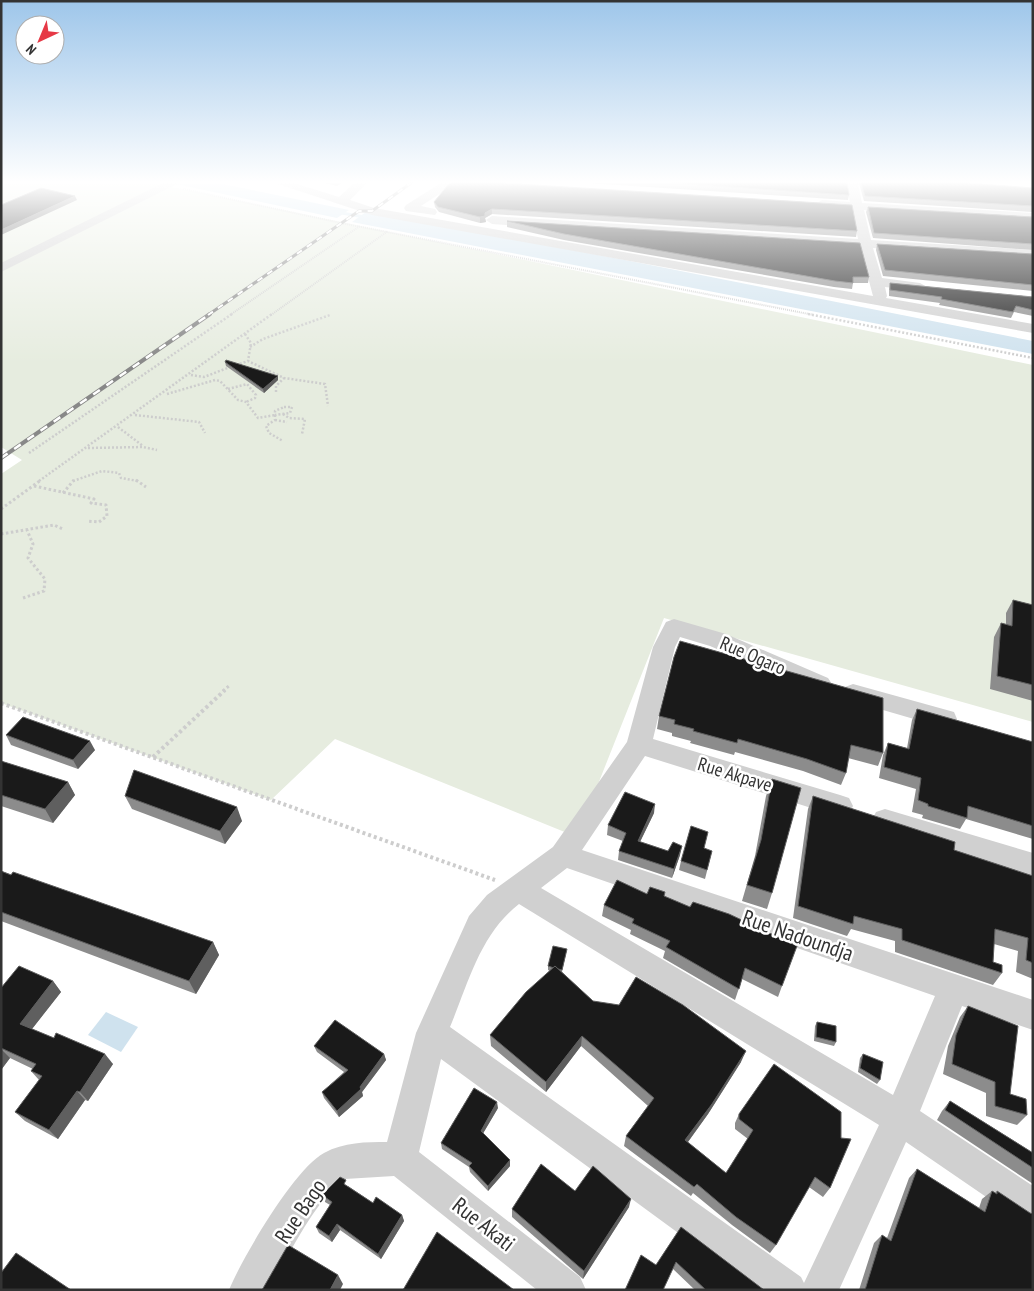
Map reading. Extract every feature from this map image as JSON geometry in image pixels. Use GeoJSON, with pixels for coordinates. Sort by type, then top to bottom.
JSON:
{"type":"FeatureCollection","features":[{"type":"Feature","properties":{"kind":"street"},"geometry":{"type":"LineString","coordinates":[[1,268],[51,243]]}},
{"type":"Feature","properties":{"kind":"street"},"geometry":{"type":"LineString","coordinates":[[551,243],[880,300],[1033,329]]}},
{"type":"Feature","properties":{"kind":"street"},"geometry":{"type":"LineString","coordinates":[[864,243],[877,282],[880,300]]}},
{"type":"Feature","properties":{"kind":"street"},"geometry":{"type":"LineString","coordinates":[[882,243],[1033,254]]}},
{"type":"Feature","properties":{"kind":"street"},"geometry":{"type":"LineString","coordinates":[[877,282],[937,288]]}},
{"type":"Feature","properties":{"kind":"street","name":"Rue Ogaro"},"geometry":{"type":"LineString","coordinates":[[639,745],[664,647],[674,627],[718,640],[814,682],[966,725]]}},
{"type":"Feature","properties":{"kind":"street"},"geometry":{"type":"LineString","coordinates":[[400,1159],[432,1033],[466,951],[479,925],[497,904],[563,855],[639,745]]}},
{"type":"Feature","properties":{"kind":"street","name":"Rue Akpave"},"geometry":{"type":"LineString","coordinates":[[639,745],[1033,865]]}},
{"type":"Feature","properties":{"kind":"street","name":"Rue Nadoundja"},"geometry":{"type":"LineString","coordinates":[[563,855],[1033,1015]]}},
{"type":"Feature","properties":{"kind":"street"},"geometry":{"type":"LineString","coordinates":[[518,889],[900,1118],[1033,1207]]}},
{"type":"Feature","properties":{"kind":"street"},"geometry":{"type":"LineString","coordinates":[[820,1290],[900,1118],[954,988]]}},
{"type":"Feature","properties":{"kind":"street"},"geometry":{"type":"LineString","coordinates":[[432,1033],[788,1290]]}},
{"type":"Feature","properties":{"kind":"street","name":"Rue Bago"},"geometry":{"type":"LineString","coordinates":[[248,1290],[313,1188],[334,1166],[350,1161],[400,1159]]}},
{"type":"Feature","properties":{"kind":"street","name":"Rue Akati"},"geometry":{"type":"LineString","coordinates":[[400,1159],[567,1290]]}},
{"type":"Feature","properties":{"kind":"path"},"geometry":{"type":"LineString","coordinates":[[29,453],[335,243]]}},
{"type":"Feature","properties":{"kind":"path"},"geometry":{"type":"LineString","coordinates":[[1,509],[135,415],[371,243]]}},
{"type":"Feature","properties":{"kind":"path"},"geometry":{"type":"LineString","coordinates":[[450,243],[1033,358]]}},
{"type":"Feature","properties":{"kind":"path"},"geometry":{"type":"LineString","coordinates":[[250,347],[262,339],[330,316]]}},
{"type":"Feature","properties":{"kind":"path"},"geometry":{"type":"LineString","coordinates":[[245,334],[251,343],[248,361]]}},
{"type":"Feature","properties":{"kind":"path"},"geometry":{"type":"LineString","coordinates":[[190,374],[204,377],[248,361],[284,378],[325,384],[328,406]]}},
{"type":"Feature","properties":{"kind":"path"},"geometry":{"type":"LineString","coordinates":[[276,392],[276,386],[284,378]]}},
{"type":"Feature","properties":{"kind":"path"},"geometry":{"type":"LineString","coordinates":[[164,394],[210,380],[220,381],[238,400],[246,402],[255,398],[256,394],[247,384],[228,389]]}},
{"type":"Feature","properties":{"kind":"path"},"geometry":{"type":"LineString","coordinates":[[246,402],[258,418],[276,415],[282,414],[290,413],[292,408],[284,407],[275,411],[276,415],[275,420]]}},
{"type":"Feature","properties":{"kind":"path"},"geometry":{"type":"LineString","coordinates":[[282,414],[289,418],[305,419],[302,434]]}},
{"type":"Feature","properties":{"kind":"path"},"geometry":{"type":"LineString","coordinates":[[135,415],[199,422],[205,433]]}},
{"type":"Feature","properties":{"kind":"path"},"geometry":{"type":"LineString","coordinates":[[283,441],[269,433],[266,426],[275,420],[287,422]]}},
{"type":"Feature","properties":{"kind":"path"},"geometry":{"type":"LineString","coordinates":[[118,427],[143,446]]}},
{"type":"Feature","properties":{"kind":"path"},"geometry":{"type":"LineString","coordinates":[[88,448],[143,446],[157,450]]}},
{"type":"Feature","properties":{"kind":"path"},"geometry":{"type":"LineString","coordinates":[[63,492],[75,479],[102,471],[119,473],[121,478],[136,480],[146,487]]}},
{"type":"Feature","properties":{"kind":"path"},"geometry":{"type":"LineString","coordinates":[[34,486],[94,499],[90,503],[106,505],[107,516],[99,522],[87,521]]}},
{"type":"Feature","properties":{"kind":"path"},"geometry":{"type":"LineString","coordinates":[[1,534],[54,525],[63,529]]}},
{"type":"Feature","properties":{"kind":"path"},"geometry":{"type":"LineString","coordinates":[[23,598],[44,591],[45,579],[28,558],[33,544],[27,530]]}},
{"type":"Feature","properties":{"kind":"path"},"geometry":{"type":"LineString","coordinates":[[153,757],[230,685]]}},
{"type":"Feature","properties":{"kind":"path"},"geometry":{"type":"LineString","coordinates":[[1,703],[518,889]]}},
{"type":"Feature","properties":{"kind":"shaded area"},"geometry":{"type":"Polygon","coordinates":[[[1,243],[444,243],[1033,365],[1033,722],[664,618],[577,837],[335,739],[271,800],[1,703],[1,474],[22,460],[1,447],[1,243]]]}},
{"type":"Feature","properties":{"kind":"water"},"geometry":{"type":"Polygon","coordinates":[[[462,243],[535,243],[625,260],[1033,341],[1033,354],[462,243]]]}},
{"type":"Feature","properties":{"kind":"water"},"geometry":{"type":"Polygon","coordinates":[[[106,1012],[138,1027],[121,1052],[88,1035],[106,1012]]]}},
{"type":"Feature","properties":{"kind":"building"},"geometry":{"type":"Polygon","coordinates":[[[617,243],[860,243],[869,277],[853,277],[853,283],[617,243]]]}},
{"type":"Feature","properties":{"kind":"building"},"geometry":{"type":"Polygon","coordinates":[[[877,244],[1033,254],[1033,285],[885,270],[877,244]]]}},
{"type":"Feature","properties":{"kind":"building"},"geometry":{"type":"Polygon","coordinates":[[[890,283],[1033,297],[1033,310],[1016,306],[1013,312],[941,299],[942,297],[890,290],[890,283]]]}},
{"type":"Feature","properties":{"kind":"building"},"geometry":{"type":"Polygon","coordinates":[[[226,360],[278,376],[263,389],[225,362],[226,360]]]}},
{"type":"Feature","properties":{"kind":"building"},"geometry":{"type":"Polygon","coordinates":[[[1013,600],[1033,605],[1033,685],[997,676],[1001,623],[1012,626],[1013,600]]]}},
{"type":"Feature","properties":{"kind":"building"},"geometry":{"type":"Polygon","coordinates":[[[680,641],[883,698],[883,753],[851,745],[846,773],[807,759],[738,739],[737,743],[693,731],[694,729],[674,724],[675,720],[659,716],[680,641]]]}},
{"type":"Feature","properties":{"kind":"building"},"geometry":{"type":"Polygon","coordinates":[[[917,709],[1033,742],[1033,826],[968,806],[967,818],[928,806],[928,804],[918,800],[921,778],[884,767],[888,743],[909,749],[917,709]]]}},
{"type":"Feature","properties":{"kind":"building"},"geometry":{"type":"Polygon","coordinates":[[[23,717],[90,741],[73,760],[6,735],[23,717]]]}},
{"type":"Feature","properties":{"kind":"building"},"geometry":{"type":"Polygon","coordinates":[[[1,761],[68,782],[45,809],[1,795],[1,761]]]}},
{"type":"Feature","properties":{"kind":"building"},"geometry":{"type":"Polygon","coordinates":[[[134,770],[237,807],[220,831],[125,796],[134,770]]]}},
{"type":"Feature","properties":{"kind":"building"},"geometry":{"type":"Polygon","coordinates":[[[772,779],[801,788],[772,893],[747,885],[761,840],[772,779]]]}},
{"type":"Feature","properties":{"kind":"building"},"geometry":{"type":"Polygon","coordinates":[[[625,792],[655,804],[638,841],[668,851],[673,842],[682,846],[674,869],[619,851],[626,833],[608,825],[625,792]]]}},
{"type":"Feature","properties":{"kind":"building"},"geometry":{"type":"Polygon","coordinates":[[[813,796],[955,842],[954,850],[1033,876],[1033,963],[1026,960],[1028,938],[995,929],[993,962],[1002,965],[1002,973],[902,940],[902,929],[854,916],[853,924],[798,906],[813,796]]]}},
{"type":"Feature","properties":{"kind":"building"},"geometry":{"type":"Polygon","coordinates":[[[691,826],[708,832],[704,848],[712,851],[707,870],[681,861],[691,826]]]}},
{"type":"Feature","properties":{"kind":"building"},"geometry":{"type":"Polygon","coordinates":[[[1,871],[11,875],[13,872],[213,942],[189,981],[1,912],[1,871]]]}},
{"type":"Feature","properties":{"kind":"building"},"geometry":{"type":"Polygon","coordinates":[[[617,880],[647,894],[650,887],[665,892],[664,896],[690,907],[693,902],[729,914],[797,946],[782,986],[745,968],[739,989],[666,947],[670,941],[632,923],[634,919],[604,905],[617,880]]]}},
{"type":"Feature","properties":{"kind":"building"},"geometry":{"type":"Polygon","coordinates":[[[553,946],[567,949],[562,970],[555,966],[554,968],[548,966],[553,946]]]}},
{"type":"Feature","properties":{"kind":"building"},"geometry":{"type":"Polygon","coordinates":[[[19,966],[53,981],[20,1024],[54,1038],[56,1033],[105,1054],[80,1092],[77,1091],[49,1130],[15,1112],[42,1076],[31,1071],[36,1064],[1,1048],[1,988],[19,966]]]}},
{"type":"Feature","properties":{"kind":"building"},"geometry":{"type":"Polygon","coordinates":[[[555,966],[593,1001],[619,1005],[636,977],[683,1005],[746,1051],[712,1104],[685,1140],[726,1173],[753,1130],[739,1119],[739,1114],[774,1064],[841,1112],[841,1138],[851,1139],[830,1188],[815,1177],[776,1245],[736,1217],[697,1184],[694,1187],[626,1136],[654,1098],[582,1036],[546,1082],[490,1035],[526,992],[555,966]]]}},
{"type":"Feature","properties":{"kind":"building"},"geometry":{"type":"Polygon","coordinates":[[[968,1006],[1018,1026],[1010,1094],[1026,1099],[1027,1115],[995,1106],[995,1082],[952,1064],[956,1035],[968,1006]]]}},
{"type":"Feature","properties":{"kind":"building"},"geometry":{"type":"Polygon","coordinates":[[[335,1020],[384,1054],[360,1087],[361,1089],[337,1111],[322,1092],[348,1070],[314,1046],[335,1020]]]}},
{"type":"Feature","properties":{"kind":"building"},"geometry":{"type":"Polygon","coordinates":[[[817,1022],[836,1026],[836,1042],[816,1037],[817,1022]]]}},
{"type":"Feature","properties":{"kind":"building"},"geometry":{"type":"Polygon","coordinates":[[[863,1054],[883,1062],[880,1080],[860,1068],[863,1054]]]}},
{"type":"Feature","properties":{"kind":"building"},"geometry":{"type":"Polygon","coordinates":[[[474,1088],[497,1102],[481,1131],[510,1160],[488,1186],[469,1166],[472,1163],[441,1143],[474,1088]]]}},
{"type":"Feature","properties":{"kind":"building"},"geometry":{"type":"Polygon","coordinates":[[[950,1101],[1033,1153],[1033,1168],[945,1110],[950,1101]]]}},
{"type":"Feature","properties":{"kind":"building"},"geometry":{"type":"Polygon","coordinates":[[[541,1164],[575,1191],[593,1166],[631,1199],[584,1271],[512,1209],[541,1164]]]}},
{"type":"Feature","properties":{"kind":"building"},"geometry":{"type":"Polygon","coordinates":[[[917,1169],[985,1212],[992,1191],[997,1194],[997,1191],[1033,1214],[1033,1290],[865,1290],[882,1235],[891,1241],[917,1169]]]}},
{"type":"Feature","properties":{"kind":"building"},"geometry":{"type":"Polygon","coordinates":[[[340,1177],[346,1180],[344,1184],[373,1203],[376,1197],[402,1215],[378,1254],[337,1224],[329,1236],[316,1227],[332,1202],[322,1195],[340,1177]]]}},
{"type":"Feature","properties":{"kind":"building"},"geometry":{"type":"Polygon","coordinates":[[[681,1227],[764,1290],[706,1290],[676,1262],[663,1290],[625,1290],[641,1255],[656,1265],[681,1227]]]}},
{"type":"Feature","properties":{"kind":"building"},"geometry":{"type":"Polygon","coordinates":[[[437,1232],[514,1290],[403,1290],[437,1232]]]}},
{"type":"Feature","properties":{"kind":"building"},"geometry":{"type":"Polygon","coordinates":[[[288,1245],[338,1275],[330,1290],[262,1290],[288,1245]]]}},
{"type":"Feature","properties":{"kind":"building"},"geometry":{"type":"Polygon","coordinates":[[[16,1253],[71,1290],[1,1290],[1,1273],[16,1253]]]}},
{"type":"Feature","properties":{"kind":"railway"},"geometry":{"type":"LineString","coordinates":[[208,315],[312,243]]}},
{"type":"Feature","properties":{"kind":"railway"},"geometry":{"type":"LineString","coordinates":[[1,458],[210,314]]}}]}
